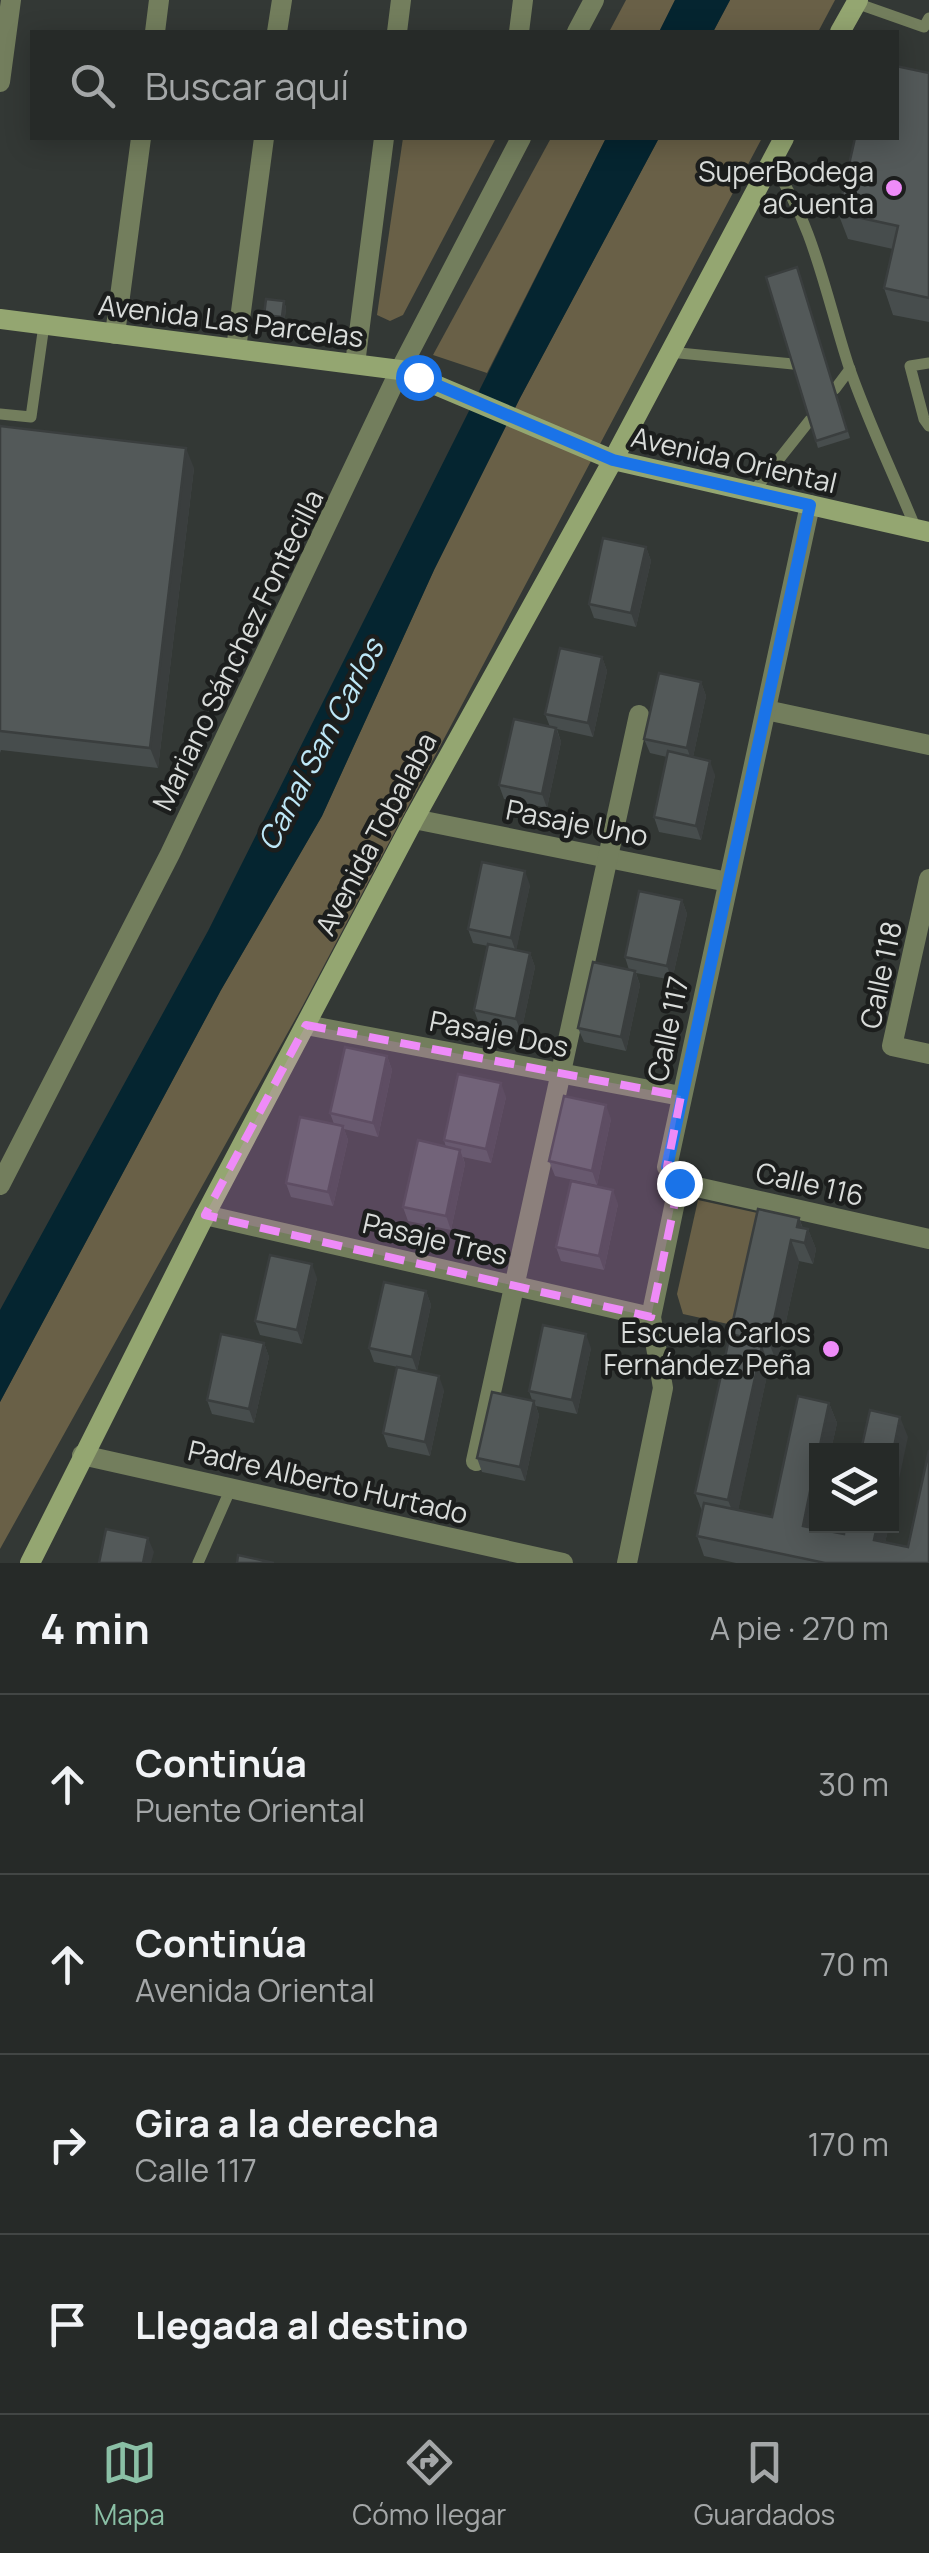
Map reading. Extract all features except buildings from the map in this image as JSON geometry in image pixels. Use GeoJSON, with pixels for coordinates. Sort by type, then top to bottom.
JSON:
{"type":"FeatureCollection","features":[{"type":"Feature","properties":{"kind":"main road"},"geometry":{"type":"LineString","coordinates":[[841,30],[857,2]]}},
{"type":"Feature","properties":{"kind":"main road","name":"Avenida Tobalaba"},"geometry":{"type":"LineString","coordinates":[[30,1563],[206,1215],[414,819],[613,460],[783,140]]}},
{"type":"Feature","properties":{"kind":"main road","name":"Avenida Las Parcelas"},"geometry":{"type":"LineString","coordinates":[[0,319],[400,370],[452,392]]}},
{"type":"Feature","properties":{"kind":"main road","name":"Avenida Oriental"},"geometry":{"type":"LineString","coordinates":[[452,392],[613,460],[923,530]]}},
{"type":"Feature","properties":{"kind":"street"},"geometry":{"type":"LineString","coordinates":[[0,82],[3,30],[11,0]]}},
{"type":"Feature","properties":{"kind":"street"},"geometry":{"type":"LineString","coordinates":[[155,30],[160,0]]}},
{"type":"Feature","properties":{"kind":"street"},"geometry":{"type":"LineString","coordinates":[[278,30],[282,0]]}},
{"type":"Feature","properties":{"kind":"street"},"geometry":{"type":"LineString","coordinates":[[397,30],[402,0]]}},
{"type":"Feature","properties":{"kind":"street"},"geometry":{"type":"LineString","coordinates":[[519,30],[523,0]]}},
{"type":"Feature","properties":{"kind":"street"},"geometry":{"type":"LineString","coordinates":[[578,30],[594,0]]}},
{"type":"Feature","properties":{"kind":"street"},"geometry":{"type":"LineString","coordinates":[[116,334],[141,140]]}},
{"type":"Feature","properties":{"kind":"street"},"geometry":{"type":"LineString","coordinates":[[236,349],[264,140]]}},
{"type":"Feature","properties":{"kind":"street"},"geometry":{"type":"LineString","coordinates":[[354,364],[384,140]]}},
{"type":"Feature","properties":{"kind":"street","name":"Mariano Sánchez Fontecilla"},"geometry":{"type":"LineString","coordinates":[[0,1185],[170,854],[400,370],[521,140]]}},
{"type":"Feature","properties":{"kind":"street","name":"Calle 117"},"geometry":{"type":"LineString","coordinates":[[627,1563],[664,1388],[652,1317],[679,1183],[667,1167],[810,505]]}},
{"type":"Feature","properties":{"kind":"street"},"geometry":{"type":"LineString","coordinates":[[766,710],[929,746]]}},
{"type":"Feature","properties":{"kind":"street"},"geometry":{"type":"LineString","coordinates":[[476,1461],[640,715]]}},
{"type":"Feature","properties":{"kind":"street","name":"Pasaje Uno"},"geometry":{"type":"LineString","coordinates":[[414,819],[728,882]]}},
{"type":"Feature","properties":{"kind":"street","name":"Calle 118"},"geometry":{"type":"LineString","coordinates":[[929,879],[892,1046],[929,1054]]}},
{"type":"Feature","properties":{"kind":"street","name":"Pasaje Dos"},"geometry":{"type":"LineString","coordinates":[[306,1024],[682,1096]]}},
{"type":"Feature","properties":{"kind":"street","name":"Calle 116"},"geometry":{"type":"LineString","coordinates":[[679,1183],[929,1239]]}},
{"type":"Feature","properties":{"kind":"street","name":"Pasaje Tres"},"geometry":{"type":"LineString","coordinates":[[206,1215],[652,1317]]}},
{"type":"Feature","properties":{"kind":"street","name":"Padre Alberto Hurtado"},"geometry":{"type":"LineString","coordinates":[[82,1456],[563,1563]]}},
{"type":"Feature","properties":{"kind":"lane"},"geometry":{"type":"LineString","coordinates":[[857,2],[924,27],[929,18]]}},
{"type":"Feature","properties":{"kind":"lane"},"geometry":{"type":"LineString","coordinates":[[770,162],[791,191],[803,219],[850,369],[923,530]]}},
{"type":"Feature","properties":{"kind":"lane"},"geometry":{"type":"LineString","coordinates":[[0,414],[31,418],[44,325]]}},
{"type":"Feature","properties":{"kind":"lane"},"geometry":{"type":"LineString","coordinates":[[670,352],[793,364]]}},
{"type":"Feature","properties":{"kind":"lane"},"geometry":{"type":"LineString","coordinates":[[929,363],[910,366],[929,426]]}},
{"type":"Feature","properties":{"kind":"lane"},"geometry":{"type":"LineString","coordinates":[[828,367],[850,369]]}},
{"type":"Feature","properties":{"kind":"lane"},"geometry":{"type":"LineString","coordinates":[[835,389],[850,369]]}},
{"type":"Feature","properties":{"kind":"lane"},"geometry":{"type":"LineString","coordinates":[[753,492],[810,420]]}},
{"type":"Feature","properties":{"kind":"lane"},"geometry":{"type":"LineString","coordinates":[[198,1563],[231,1488]]}},
{"type":"Feature","properties":{"kind":"highlighted area"},"geometry":{"type":"Polygon","coordinates":[[[306,1025],[681,1096],[667,1167],[679,1183],[651,1317],[205,1215],[306,1025]]]}},
{"type":"Feature","properties":{"kind":"shaded area"},"geometry":{"type":"Polygon","coordinates":[[[626,0],[675,0],[660,30],[610,30],[626,0]]]}},
{"type":"Feature","properties":{"kind":"shaded area"},"geometry":{"type":"Polygon","coordinates":[[[730,0],[835,0],[819,30],[714,30],[730,0]]]}},
{"type":"Feature","properties":{"kind":"shaded area"},"geometry":{"type":"Polygon","coordinates":[[[403,140],[495,140],[403,315],[390,321],[377,315],[403,140]]]}},
{"type":"Feature","properties":{"kind":"shaded area"},"geometry":{"type":"Polygon","coordinates":[[[550,140],[605,140],[487,373],[433,355],[550,140]]]}},
{"type":"Feature","properties":{"kind":"shaded area"},"geometry":{"type":"Polygon","coordinates":[[[658,140],[761,140],[302,1007],[0,1549],[0,1402],[221,990],[322,816],[434,570],[520,398],[658,140]]]}},
{"type":"Feature","properties":{"kind":"shaded area"},"geometry":{"type":"Polygon","coordinates":[[[698,1200],[762,1214],[737,1326],[683,1314],[677,1294],[698,1200]]]}},
{"type":"Feature","properties":{"kind":"water"},"geometry":{"type":"Polygon","coordinates":[[[675,0],[730,0],[714,30],[660,30],[675,0]]]}},
{"type":"Feature","properties":{"kind":"water","name":"Canal San Carlos"},"geometry":{"type":"Polygon","coordinates":[[[605,140],[658,140],[520,398],[434,570],[322,816],[221,990],[0,1402],[0,1310],[208,931],[605,140]]]}},
{"type":"Feature","properties":{"kind":"place","name":"SuperBodega aCuenta"},"geometry":{"type":"Point","coordinates":[894,188]}},
{"type":"Feature","properties":{"kind":"place","name":"Escuela Carlos Fernández Peña"},"geometry":{"type":"Point","coordinates":[831,1349]}},
{"type":"Feature","properties":{"kind":"route"},"geometry":{"type":"LineString","coordinates":[[418,377],[613,460],[810,505],[667,1167],[679,1183]]}}]}
